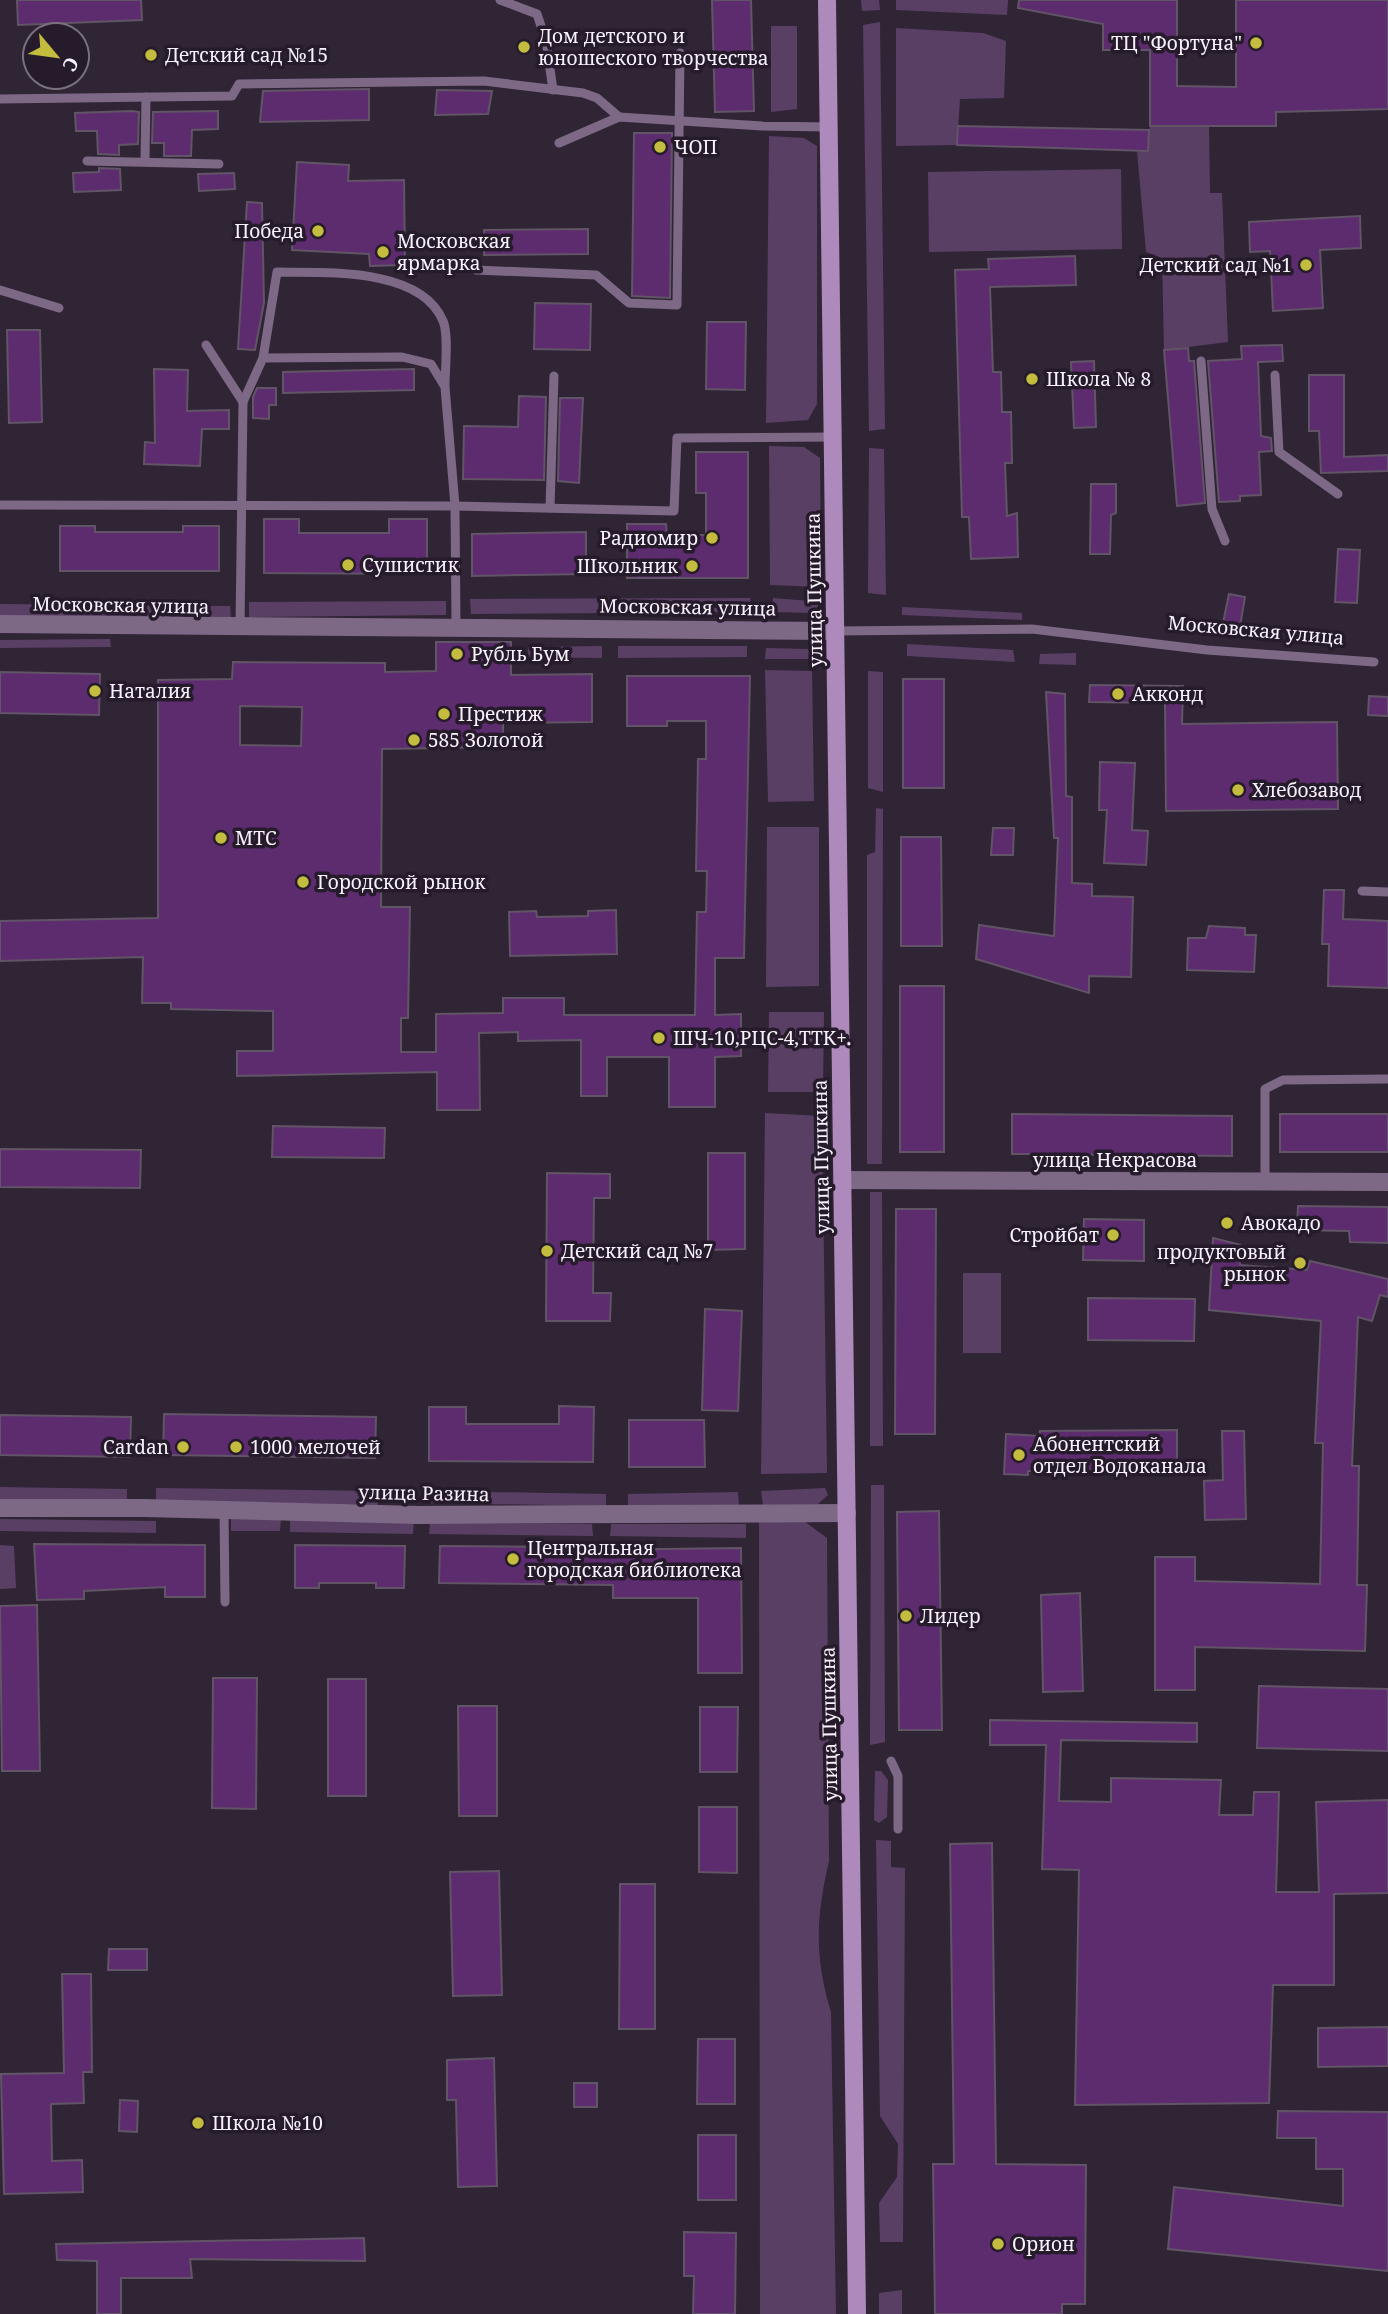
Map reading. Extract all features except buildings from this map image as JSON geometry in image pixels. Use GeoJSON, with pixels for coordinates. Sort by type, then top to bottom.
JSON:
{"type":"FeatureCollection","features":[{"type":"Feature","properties":{"kind":"main road","name":"улица Пушкина"},"geometry":{"type":"LineString","coordinates":[[827,0],[857,2314]]}},
{"type":"Feature","properties":{"kind":"street","name":"Московская улица"},"geometry":{"type":"LineString","coordinates":[[0,624],[835,631]]}},
{"type":"Feature","properties":{"kind":"street","name":"улица Некрасова"},"geometry":{"type":"LineString","coordinates":[[842,1180],[1388,1182]]}},
{"type":"Feature","properties":{"kind":"street","name":"улица Разина"},"geometry":{"type":"LineString","coordinates":[[0,1508],[418,1515],[847,1513]]}},
{"type":"Feature","properties":{"kind":"lane"},"geometry":{"type":"LineString","coordinates":[[500,0],[537,14],[546,41],[553,89]]}},
{"type":"Feature","properties":{"kind":"lane"},"geometry":{"type":"LineString","coordinates":[[476,270],[596,275],[629,303],[677,305],[681,53]]}},
{"type":"Feature","properties":{"kind":"lane"},"geometry":{"type":"LineString","coordinates":[[0,99],[232,96],[239,84],[484,81],[553,89],[597,98],[620,117]]}},
{"type":"Feature","properties":{"kind":"lane"},"geometry":{"type":"LineString","coordinates":[[145,160],[146,97]]}},
{"type":"Feature","properties":{"kind":"lane"},"geometry":{"type":"LineString","coordinates":[[559,143],[620,117],[829,127]]}},
{"type":"Feature","properties":{"kind":"lane"},"geometry":{"type":"LineString","coordinates":[[87,160],[219,164]]}},
{"type":"Feature","properties":{"kind":"lane"},"geometry":{"type":"LineString","coordinates":[[240,628],[243,402],[263,358],[277,272],[342,274],[409,285],[430,302],[444,322],[445,387],[455,506],[456,626]]}},
{"type":"Feature","properties":{"kind":"lane"},"geometry":{"type":"LineString","coordinates":[[0,290],[60,308]]}},
{"type":"Feature","properties":{"kind":"lane"},"geometry":{"type":"LineString","coordinates":[[206,345],[243,402]]}},
{"type":"Feature","properties":{"kind":"lane"},"geometry":{"type":"LineString","coordinates":[[263,358],[402,357],[431,365],[445,387]]}},
{"type":"Feature","properties":{"kind":"lane"},"geometry":{"type":"LineString","coordinates":[[1201,361],[1212,509],[1225,541]]}},
{"type":"Feature","properties":{"kind":"lane"},"geometry":{"type":"LineString","coordinates":[[550,508],[554,376]]}},
{"type":"Feature","properties":{"kind":"lane"},"geometry":{"type":"LineString","coordinates":[[1275,376],[1279,452],[1338,494]]}},
{"type":"Feature","properties":{"kind":"lane"},"geometry":{"type":"LineString","coordinates":[[0,505],[455,506],[674,511],[677,438],[833,437]]}},
{"type":"Feature","properties":{"kind":"lane","name":"Московская улица"},"geometry":{"type":"LineString","coordinates":[[835,631],[1032,629],[1207,650],[1374,662]]}},
{"type":"Feature","properties":{"kind":"lane"},"geometry":{"type":"LineString","coordinates":[[1362,891],[1388,892]]}},
{"type":"Feature","properties":{"kind":"lane"},"geometry":{"type":"LineString","coordinates":[[1265,1181],[1265,1089],[1283,1080],[1388,1079]]}},
{"type":"Feature","properties":{"kind":"lane"},"geometry":{"type":"LineString","coordinates":[[224,1510],[225,1602]]}},
{"type":"Feature","properties":{"kind":"lane"},"geometry":{"type":"LineString","coordinates":[[891,1761],[898,1776],[898,1829]]}},
{"type":"Feature","properties":{"kind":"shaded area"},"geometry":{"type":"Polygon","coordinates":[[[861,0],[879,0],[880,10],[862,11],[861,0]]]}},
{"type":"Feature","properties":{"kind":"shaded area"},"geometry":{"type":"Polygon","coordinates":[[[896,0],[1008,0],[1007,15],[896,10],[896,0]]]}},
{"type":"Feature","properties":{"kind":"shaded area"},"geometry":{"type":"Polygon","coordinates":[[[880,22],[885,429],[869,431],[863,25],[880,22]]]}},
{"type":"Feature","properties":{"kind":"shaded area"},"geometry":{"type":"Polygon","coordinates":[[[771,26],[797,26],[797,109],[771,112],[771,26]]]}},
{"type":"Feature","properties":{"kind":"shaded area"},"geometry":{"type":"Polygon","coordinates":[[[896,28],[983,33],[1006,41],[1004,98],[960,99],[957,145],[896,146],[896,28]]]}},
{"type":"Feature","properties":{"kind":"shaded area"},"geometry":{"type":"Polygon","coordinates":[[[1150,126],[1209,127],[1210,193],[1222,193],[1228,342],[1164,350],[1162,258],[1146,252],[1137,151],[1148,151],[1150,126]]]}},
{"type":"Feature","properties":{"kind":"shaded area"},"geometry":{"type":"Polygon","coordinates":[[[769,136],[804,138],[817,146],[817,404],[808,420],[766,423],[769,136]]]}},
{"type":"Feature","properties":{"kind":"shaded area"},"geometry":{"type":"Polygon","coordinates":[[[1121,169],[1122,249],[929,252],[928,172],[1121,169]]]}},
{"type":"Feature","properties":{"kind":"shaded area"},"geometry":{"type":"Polygon","coordinates":[[[769,446],[804,447],[820,458],[821,587],[770,585],[769,446]]]}},
{"type":"Feature","properties":{"kind":"shaded area"},"geometry":{"type":"Polygon","coordinates":[[[869,448],[884,449],[886,595],[868,593],[869,448]]]}},
{"type":"Feature","properties":{"kind":"shaded area"},"geometry":{"type":"Polygon","coordinates":[[[750,598],[752,612],[471,614],[470,599],[750,598]]]}},
{"type":"Feature","properties":{"kind":"shaded area"},"geometry":{"type":"Polygon","coordinates":[[[773,598],[821,602],[813,613],[772,612],[773,598]]]}},
{"type":"Feature","properties":{"kind":"shaded area"},"geometry":{"type":"Polygon","coordinates":[[[446,601],[446,615],[249,617],[249,602],[446,601]]]}},
{"type":"Feature","properties":{"kind":"shaded area"},"geometry":{"type":"Polygon","coordinates":[[[0,604],[230,606],[231,618],[0,617],[0,604]]]}},
{"type":"Feature","properties":{"kind":"shaded area"},"geometry":{"type":"Polygon","coordinates":[[[902,607],[1022,613],[1022,620],[902,615],[902,607]]]}},
{"type":"Feature","properties":{"kind":"shaded area"},"geometry":{"type":"Polygon","coordinates":[[[110,639],[111,647],[0,648],[0,640],[110,639]]]}},
{"type":"Feature","properties":{"kind":"shaded area"},"geometry":{"type":"Polygon","coordinates":[[[907,644],[1013,650],[1015,662],[907,656],[907,644]]]}},
{"type":"Feature","properties":{"kind":"shaded area"},"geometry":{"type":"Polygon","coordinates":[[[602,646],[602,658],[528,657],[528,647],[602,646]]]}},
{"type":"Feature","properties":{"kind":"shaded area"},"geometry":{"type":"Polygon","coordinates":[[[618,646],[747,646],[747,657],[618,658],[618,646]]]}},
{"type":"Feature","properties":{"kind":"shaded area"},"geometry":{"type":"Polygon","coordinates":[[[766,648],[808,649],[814,659],[765,659],[766,648]]]}},
{"type":"Feature","properties":{"kind":"shaded area"},"geometry":{"type":"Polygon","coordinates":[[[1076,653],[1076,665],[1039,664],[1040,654],[1076,653]]]}},
{"type":"Feature","properties":{"kind":"shaded area"},"geometry":{"type":"Polygon","coordinates":[[[765,670],[812,671],[814,801],[768,802],[765,670]]]}},
{"type":"Feature","properties":{"kind":"shaded area"},"geometry":{"type":"Polygon","coordinates":[[[868,671],[883,672],[883,792],[868,788],[868,671]]]}},
{"type":"Feature","properties":{"kind":"shaded area"},"geometry":{"type":"Polygon","coordinates":[[[876,808],[883,809],[882,1164],[867,1164],[867,855],[875,852],[876,808]]]}},
{"type":"Feature","properties":{"kind":"shaded area"},"geometry":{"type":"Polygon","coordinates":[[[767,827],[819,827],[819,986],[766,987],[767,827]]]}},
{"type":"Feature","properties":{"kind":"shaded area"},"geometry":{"type":"Polygon","coordinates":[[[769,1012],[824,1012],[823,1092],[768,1092],[769,1012]]]}},
{"type":"Feature","properties":{"kind":"shaded area"},"geometry":{"type":"Polygon","coordinates":[[[765,1113],[822,1116],[827,1473],[761,1474],[765,1113]]]}},
{"type":"Feature","properties":{"kind":"shaded area"},"geometry":{"type":"Polygon","coordinates":[[[870,1192],[882,1192],[883,1446],[870,1446],[870,1192]]]}},
{"type":"Feature","properties":{"kind":"shaded area"},"geometry":{"type":"Polygon","coordinates":[[[963,1273],[1001,1273],[1001,1353],[963,1353],[963,1273]]]}},
{"type":"Feature","properties":{"kind":"shaded area"},"geometry":{"type":"Polygon","coordinates":[[[871,1485],[884,1485],[885,1742],[870,1745],[871,1485]]]}},
{"type":"Feature","properties":{"kind":"shaded area"},"geometry":{"type":"Polygon","coordinates":[[[0,1487],[127,1489],[127,1499],[0,1500],[0,1487]]]}},
{"type":"Feature","properties":{"kind":"shaded area"},"geometry":{"type":"Polygon","coordinates":[[[156,1488],[375,1491],[378,1505],[156,1500],[156,1488]]]}},
{"type":"Feature","properties":{"kind":"shaded area"},"geometry":{"type":"Polygon","coordinates":[[[825,1488],[828,1495],[818,1504],[763,1505],[761,1491],[825,1488]]]}},
{"type":"Feature","properties":{"kind":"shaded area"},"geometry":{"type":"Polygon","coordinates":[[[426,1491],[606,1494],[606,1506],[426,1503],[426,1491]]]}},
{"type":"Feature","properties":{"kind":"shaded area"},"geometry":{"type":"Polygon","coordinates":[[[738,1492],[739,1506],[628,1508],[628,1494],[738,1492]]]}},
{"type":"Feature","properties":{"kind":"shaded area"},"geometry":{"type":"Polygon","coordinates":[[[0,1519],[156,1521],[156,1533],[0,1531],[0,1519]]]}},
{"type":"Feature","properties":{"kind":"shaded area"},"geometry":{"type":"Polygon","coordinates":[[[231,1519],[281,1519],[280,1531],[231,1531],[231,1519]]]}},
{"type":"Feature","properties":{"kind":"shaded area"},"geometry":{"type":"Polygon","coordinates":[[[290,1519],[414,1520],[413,1534],[290,1532],[290,1519]]]}},
{"type":"Feature","properties":{"kind":"shaded area"},"geometry":{"type":"Polygon","coordinates":[[[759,1521],[804,1521],[827,1538],[829,1861],[821,1900],[819,1954],[831,2012],[836,2314],[760,2314],[759,1521]]]}},
{"type":"Feature","properties":{"kind":"shaded area"},"geometry":{"type":"Polygon","coordinates":[[[430,1523],[592,1524],[593,1536],[429,1534],[430,1523]]]}},
{"type":"Feature","properties":{"kind":"shaded area"},"geometry":{"type":"Polygon","coordinates":[[[611,1524],[746,1524],[746,1538],[610,1536],[611,1524]]]}},
{"type":"Feature","properties":{"kind":"shaded area"},"geometry":{"type":"Polygon","coordinates":[[[0,1545],[14,1546],[16,1588],[0,1589],[0,1545]]]}},
{"type":"Feature","properties":{"kind":"shaded area"},"geometry":{"type":"Polygon","coordinates":[[[875,1771],[881,1771],[888,1780],[887,1817],[879,1823],[874,1820],[875,1771]]]}},
{"type":"Feature","properties":{"kind":"shaded area"},"geometry":{"type":"Polygon","coordinates":[[[876,1840],[891,1841],[891,1867],[905,1868],[903,2242],[880,2242],[879,2203],[897,2177],[898,2144],[880,2116],[876,1840]]]}},
{"type":"Feature","properties":{"kind":"shaded area"},"geometry":{"type":"Polygon","coordinates":[[[902,2290],[902,2314],[879,2314],[879,2293],[902,2290]]]}},
{"type":"Feature","properties":{"kind":"place","name":"ТЦ \"Фортуна\""},"geometry":{"type":"Point","coordinates":[1256,43]}},
{"type":"Feature","properties":{"kind":"place","name":"Дом детского и юношеского творчества"},"geometry":{"type":"Point","coordinates":[524,47]}},
{"type":"Feature","properties":{"kind":"place","name":"Детский сад №15"},"geometry":{"type":"Point","coordinates":[151,55]}},
{"type":"Feature","properties":{"kind":"place","name":"ЧОП"},"geometry":{"type":"Point","coordinates":[660,147]}},
{"type":"Feature","properties":{"kind":"place","name":"Победа"},"geometry":{"type":"Point","coordinates":[318,231]}},
{"type":"Feature","properties":{"kind":"place","name":"Московская ярмарка"},"geometry":{"type":"Point","coordinates":[383,252]}},
{"type":"Feature","properties":{"kind":"place","name":"Детский сад №1"},"geometry":{"type":"Point","coordinates":[1306,265]}},
{"type":"Feature","properties":{"kind":"place","name":"Школа № 8"},"geometry":{"type":"Point","coordinates":[1032,379]}},
{"type":"Feature","properties":{"kind":"place","name":"Радиомир"},"geometry":{"type":"Point","coordinates":[712,538]}},
{"type":"Feature","properties":{"kind":"place","name":"Сушистик"},"geometry":{"type":"Point","coordinates":[348,565]}},
{"type":"Feature","properties":{"kind":"place","name":"Школьник"},"geometry":{"type":"Point","coordinates":[692,566]}},
{"type":"Feature","properties":{"kind":"place","name":"Рубль Бум"},"geometry":{"type":"Point","coordinates":[457,654]}},
{"type":"Feature","properties":{"kind":"place","name":"Наталия"},"geometry":{"type":"Point","coordinates":[95,691]}},
{"type":"Feature","properties":{"kind":"place","name":"Акконд"},"geometry":{"type":"Point","coordinates":[1118,694]}},
{"type":"Feature","properties":{"kind":"place","name":"Престиж"},"geometry":{"type":"Point","coordinates":[444,714]}},
{"type":"Feature","properties":{"kind":"place","name":"585 Золотой"},"geometry":{"type":"Point","coordinates":[414,740]}},
{"type":"Feature","properties":{"kind":"place","name":"Хлебозавод"},"geometry":{"type":"Point","coordinates":[1238,790]}},
{"type":"Feature","properties":{"kind":"place","name":"МТС"},"geometry":{"type":"Point","coordinates":[221,838]}},
{"type":"Feature","properties":{"kind":"place","name":"Городской рынок"},"geometry":{"type":"Point","coordinates":[303,882]}},
{"type":"Feature","properties":{"kind":"place","name":"ШЧ-10,РЦС-4,ТТК+."},"geometry":{"type":"Point","coordinates":[659,1038]}},
{"type":"Feature","properties":{"kind":"place","name":"Авокадо"},"geometry":{"type":"Point","coordinates":[1227,1223]}},
{"type":"Feature","properties":{"kind":"place","name":"Стройбат"},"geometry":{"type":"Point","coordinates":[1113,1235]}},
{"type":"Feature","properties":{"kind":"place","name":"Детский сад №7"},"geometry":{"type":"Point","coordinates":[547,1251]}},
{"type":"Feature","properties":{"kind":"place","name":"продуктовый рынок"},"geometry":{"type":"Point","coordinates":[1300,1263]}},
{"type":"Feature","properties":{"kind":"place","name":"Cardan"},"geometry":{"type":"Point","coordinates":[183,1447]}},
{"type":"Feature","properties":{"kind":"place","name":"1000 мелочей"},"geometry":{"type":"Point","coordinates":[236,1447]}},
{"type":"Feature","properties":{"kind":"place","name":"Абонентский отдел Водоканала"},"geometry":{"type":"Point","coordinates":[1019,1455]}},
{"type":"Feature","properties":{"kind":"place","name":"Центральная городская библиотека"},"geometry":{"type":"Point","coordinates":[513,1559]}},
{"type":"Feature","properties":{"kind":"place","name":"Лидер"},"geometry":{"type":"Point","coordinates":[906,1616]}},
{"type":"Feature","properties":{"kind":"place","name":"Школа №10"},"geometry":{"type":"Point","coordinates":[198,2123]}},
{"type":"Feature","properties":{"kind":"place","name":"Орион"},"geometry":{"type":"Point","coordinates":[998,2244]}}]}
